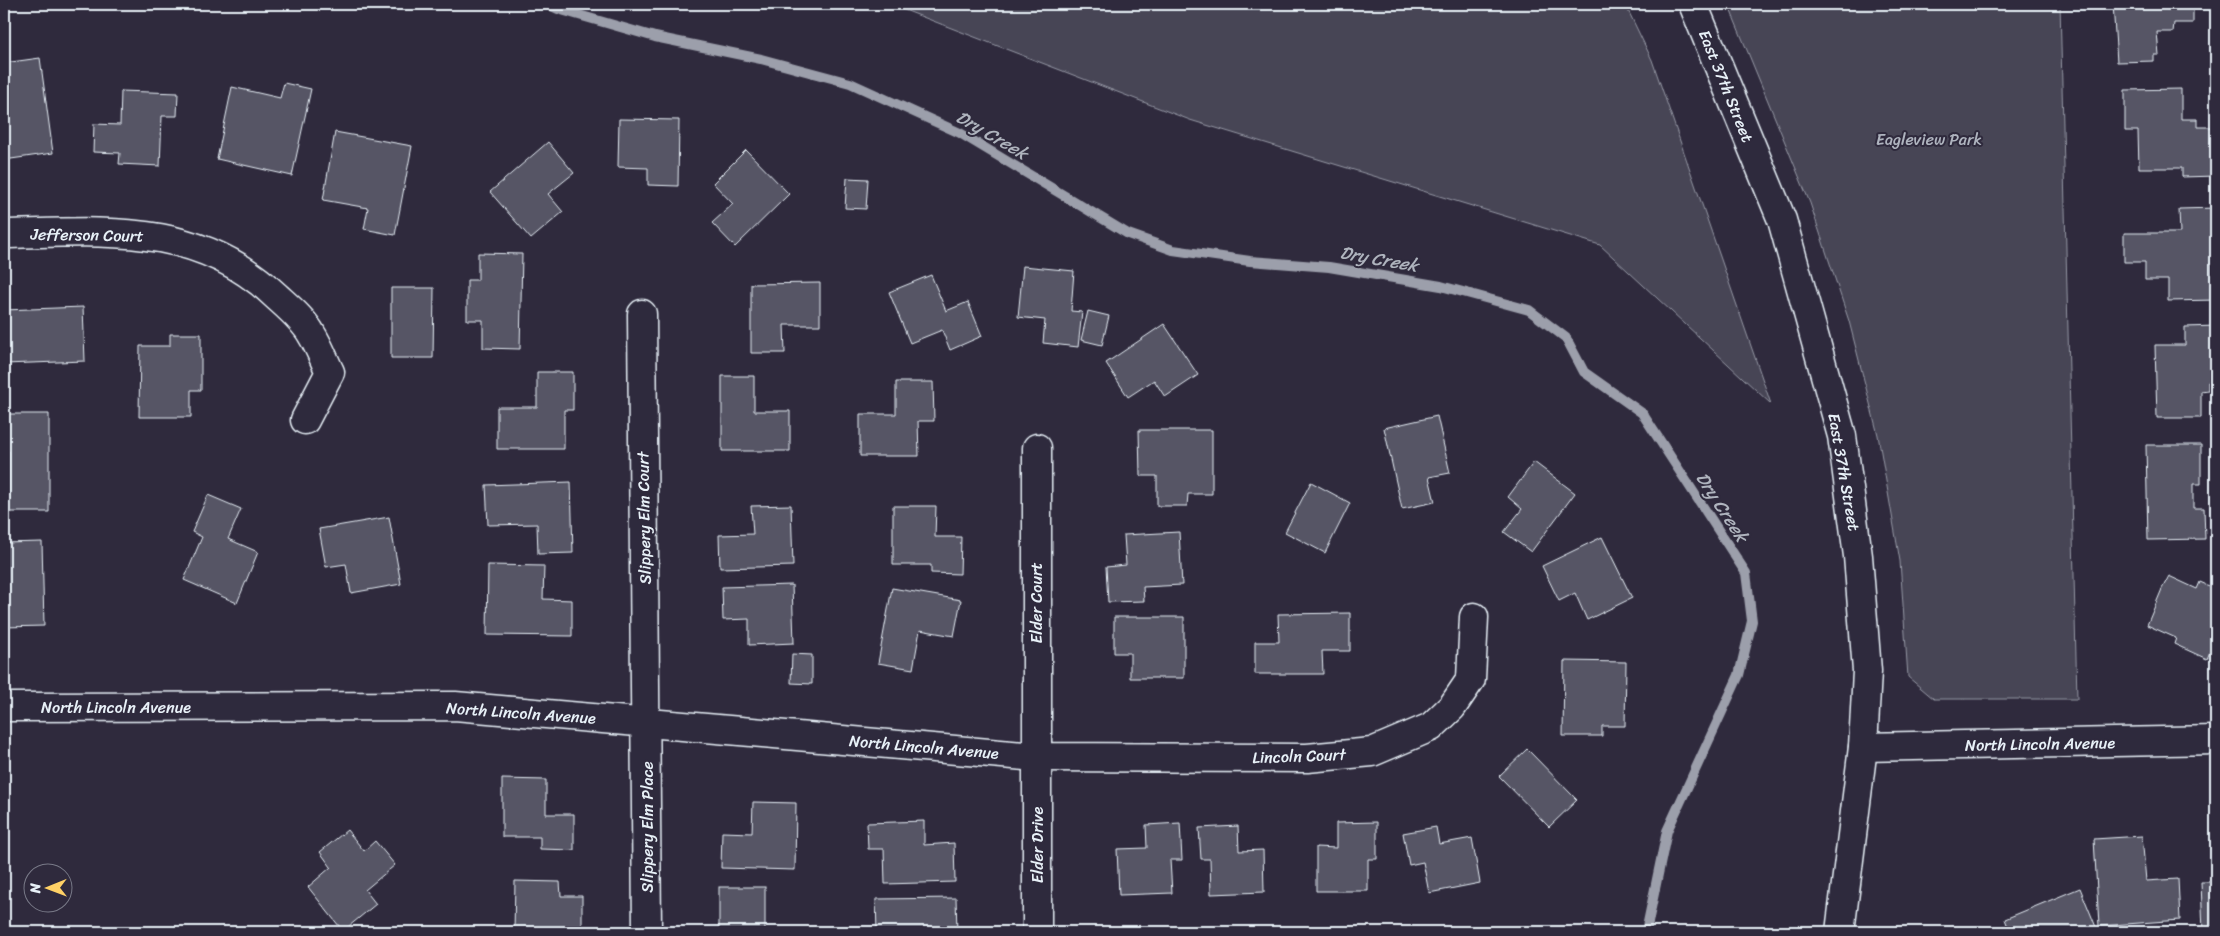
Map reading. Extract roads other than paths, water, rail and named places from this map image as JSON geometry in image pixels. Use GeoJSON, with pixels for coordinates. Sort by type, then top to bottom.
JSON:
{"type":"FeatureCollection","features":[{"type":"Feature","properties":{"kind":"street","name":"East 37th Street"},"geometry":{"type":"LineString","coordinates":[[1693,4],[1782,220],[1842,436],[1858,556],[1866,661],[1863,747],[1840,932]]}},
{"type":"Feature","properties":{"kind":"street","name":"Jefferson Court"},"geometry":{"type":"LineString","coordinates":[[4,234],[102,232],[142,234],[203,248],[230,261],[259,280],[288,306],[312,333],[327,364],[330,372],[306,420]]}},
{"type":"Feature","properties":{"kind":"street","name":"Slippery Elm Court"},"geometry":{"type":"LineString","coordinates":[[642,314],[646,723]]}},
{"type":"Feature","properties":{"kind":"street","name":"Elder Court"},"geometry":{"type":"LineString","coordinates":[[1036,757],[1037,448]]}},
{"type":"Feature","properties":{"kind":"street","name":"Lincoln Court"},"geometry":{"type":"LineString","coordinates":[[1036,757],[1307,758],[1372,752],[1431,727],[1452,707],[1471,679],[1474,617]]}},
{"type":"Feature","properties":{"kind":"street","name":"North Lincoln Avenue"},"geometry":{"type":"LineString","coordinates":[[4,707],[455,706],[1036,757]]}},
{"type":"Feature","properties":{"kind":"street","name":"Slippery Elm Place"},"geometry":{"type":"LineString","coordinates":[[646,723],[647,932]]}},
{"type":"Feature","properties":{"kind":"street","name":"North Lincoln Avenue"},"geometry":{"type":"LineString","coordinates":[[1863,747],[2216,740]]}},
{"type":"Feature","properties":{"kind":"street","name":"Elder Drive"},"geometry":{"type":"LineString","coordinates":[[1036,757],[1037,932]]}},
{"type":"Feature","properties":{"kind":"waterway","name":"Dry Creek"},"geometry":{"type":"LineString","coordinates":[[547,4],[558,9],[655,37],[761,59],[850,83],[960,133],[1128,234],[1173,250],[1250,261],[1329,267],[1441,286],[1529,310],[1566,338],[1584,372],[1642,413],[1746,573],[1752,621],[1739,675],[1667,831],[1646,932]]}},
{"type":"Feature","properties":{"kind":"park label","name":"Eagleview Park"},"geometry":{"type":"Point","coordinates":[1929,139]}}]}
